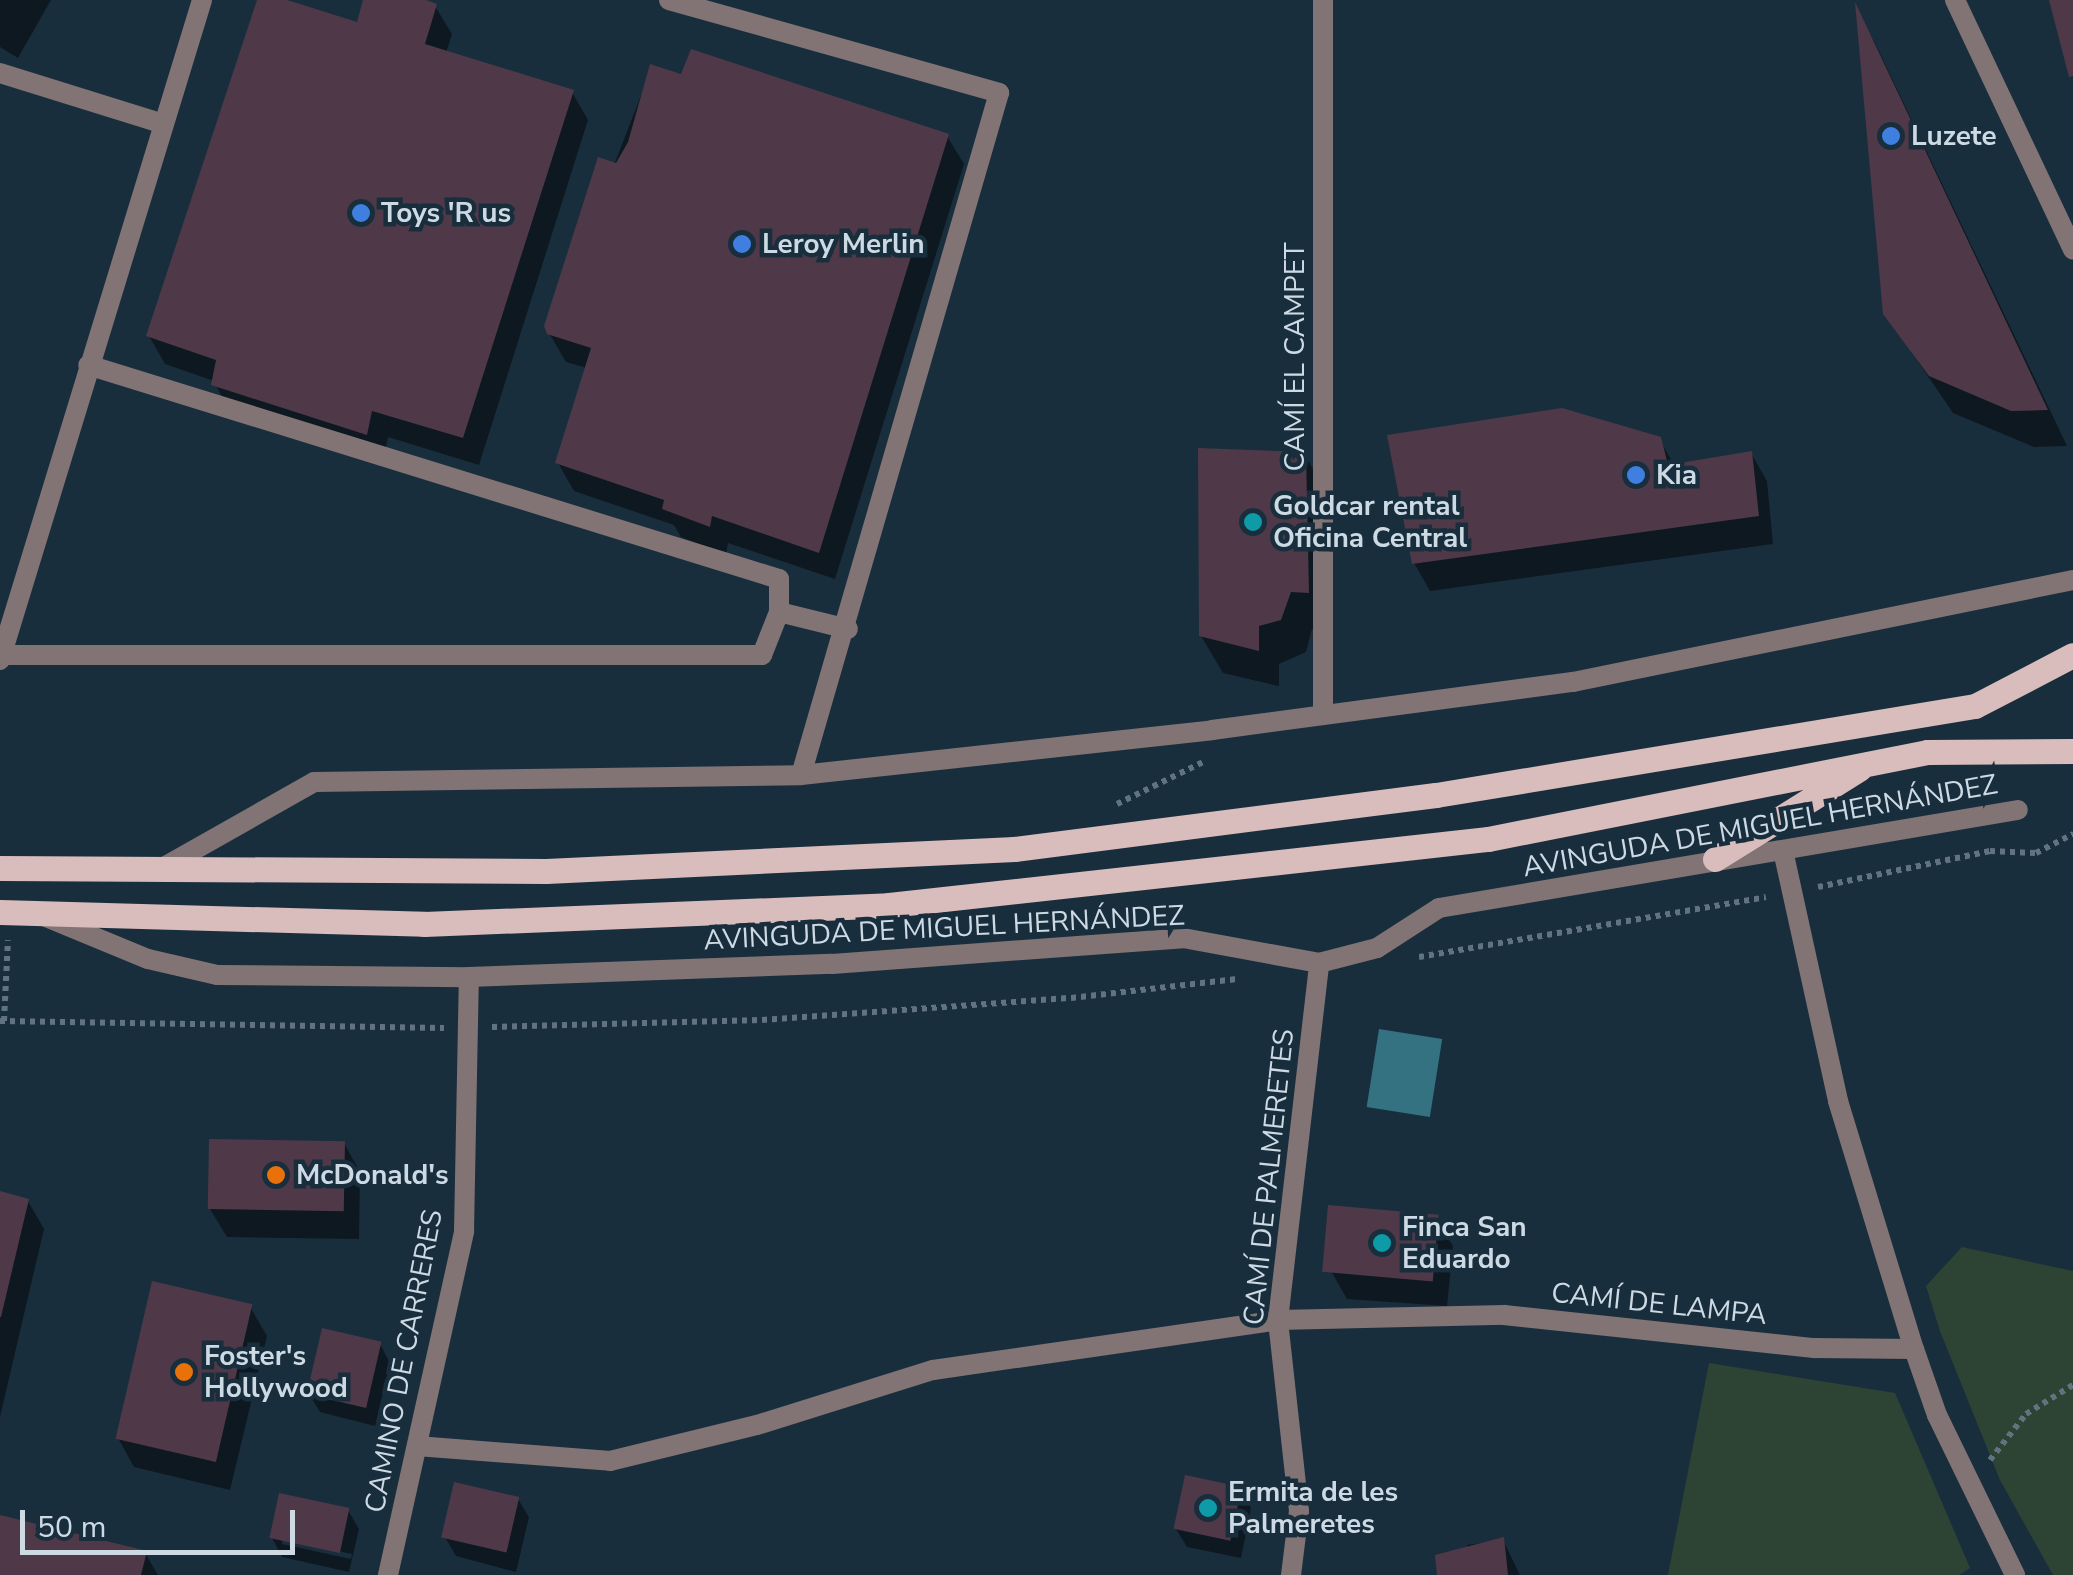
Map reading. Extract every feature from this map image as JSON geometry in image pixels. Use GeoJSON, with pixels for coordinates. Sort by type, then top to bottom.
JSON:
{"type":"FeatureCollection","features":[{"type":"Feature","properties":{"kind":"main road"},"geometry":{"type":"LineString","coordinates":[[0,868],[546,871],[1014,849],[1436,795],[1976,706],[2073,655]]}},
{"type":"Feature","properties":{"kind":"main road"},"geometry":{"type":"LineString","coordinates":[[0,912],[424,924],[889,906],[1488,839],[1927,752],[2073,751]]}},
{"type":"Feature","properties":{"kind":"main road"},"geometry":{"type":"LineString","coordinates":[[1716,859],[1757,829],[1793,816],[1866,764]]}},
{"type":"Feature","properties":{"kind":"street"},"geometry":{"type":"LineString","coordinates":[[88,365],[780,578],[779,612],[762,655],[2,658],[88,365],[161,123],[202,0]]}},
{"type":"Feature","properties":{"kind":"street"},"geometry":{"type":"LineString","coordinates":[[668,0],[999,92],[848,628],[801,775]]}},
{"type":"Feature","properties":{"kind":"street","name":"CAMÍ EL CAMPET"},"geometry":{"type":"LineString","coordinates":[[1322,0],[1323,715]]}},
{"type":"Feature","properties":{"kind":"street"},"geometry":{"type":"LineString","coordinates":[[1955,0],[2073,250]]}},
{"type":"Feature","properties":{"kind":"street"},"geometry":{"type":"LineString","coordinates":[[0,73],[161,123]]}},
{"type":"Feature","properties":{"kind":"street"},"geometry":{"type":"LineString","coordinates":[[161,869],[314,782],[801,775],[1572,682],[2073,580]]}},
{"type":"Feature","properties":{"kind":"street"},"geometry":{"type":"LineString","coordinates":[[779,612],[848,628]]}},
{"type":"Feature","properties":{"kind":"street","name":"AVINGUDA DE MIGUEL HERNÁNDEZ"},"geometry":{"type":"LineString","coordinates":[[40,914],[148,959],[216,975],[469,976],[832,964],[1183,938],[1319,963],[1377,948],[1439,908],[1716,859],[1784,855],[2018,810]]}},
{"type":"Feature","properties":{"kind":"street"},"geometry":{"type":"LineString","coordinates":[[1784,855],[1838,1101],[1914,1349],[1970,1486],[2015,1575]]}},
{"type":"Feature","properties":{"kind":"street","name":"CAMÍ DE PALMERETES"},"geometry":{"type":"LineString","coordinates":[[1291,1575],[1299,1511],[1278,1320],[1319,963]]}},
{"type":"Feature","properties":{"kind":"street","name":"CAMINO DE CARRERES"},"geometry":{"type":"LineString","coordinates":[[388,1575],[464,1231],[469,976]]}},
{"type":"Feature","properties":{"kind":"street","name":"CAMÍ DE LAMPA"},"geometry":{"type":"LineString","coordinates":[[416,1446],[610,1461],[757,1425],[933,1370],[1278,1320],[1504,1315],[1814,1348],[1914,1349]]}},
{"type":"Feature","properties":{"kind":"path"},"geometry":{"type":"LineString","coordinates":[[1112,806],[1218,754]]}},
{"type":"Feature","properties":{"kind":"path"},"geometry":{"type":"LineString","coordinates":[[1970,1486],[2026,1414],[2073,1385]]}},
{"type":"Feature","properties":{"kind":"green space"},"geometry":{"type":"Polygon","coordinates":[[[1962,1247],[2073,1271],[2073,1575],[2053,1575],[2000,1480],[1940,1331],[1926,1286],[1962,1247]]]}},
{"type":"Feature","properties":{"kind":"green space"},"geometry":{"type":"Polygon","coordinates":[[[1709,1363],[1895,1393],[1970,1568],[1959,1575],[1668,1575],[1709,1363]]]}},
{"type":"Feature","properties":{"kind":"water"},"geometry":{"type":"Polygon","coordinates":[[[1379,1029],[1442,1039],[1430,1117],[1367,1107],[1379,1029]]]}},
{"type":"Feature","properties":{"kind":"building","name":"Toys 'R us"},"geometry":{"type":"Polygon","coordinates":[[[257,0],[287,0],[357,22],[363,0],[426,0],[437,4],[425,44],[574,90],[463,438],[372,411],[367,435],[211,385],[216,360],[146,336],[257,0]]]}},
{"type":"Feature","properties":{"kind":"building"},"geometry":{"type":"Polygon","coordinates":[[[2049,0],[2073,0],[2073,76],[2069,77],[2049,0]]]}},
{"type":"Feature","properties":{"kind":"building","name":"Luzete"},"geometry":{"type":"Polygon","coordinates":[[[1855,2],[2048,410],[2011,411],[1929,376],[1883,314],[1855,2]]]}},
{"type":"Feature","properties":{"kind":"building","name":"Leroy Merlin"},"geometry":{"type":"Polygon","coordinates":[[[691,49],[949,134],[819,553],[712,516],[710,527],[662,509],[664,500],[555,463],[591,348],[547,334],[544,326],[598,157],[616,163],[628,142],[650,64],[681,74],[691,49]]]}},
{"type":"Feature","properties":{"kind":"building"},"geometry":{"type":"Polygon","coordinates":[[[1562,408],[1661,437],[1668,465],[1752,451],[1759,516],[1412,564],[1387,435],[1562,408]]]}},
{"type":"Feature","properties":{"kind":"building","name":"Goldcar rental Oficina Central"},"geometry":{"type":"Polygon","coordinates":[[[1198,448],[1306,452],[1309,593],[1291,592],[1281,620],[1259,626],[1259,651],[1199,636],[1198,448]]]}},
{"type":"Feature","properties":{"kind":"building","name":"McDonald's"},"geometry":{"type":"Polygon","coordinates":[[[209,1139],[345,1141],[344,1211],[208,1209],[209,1139]]]}},
{"type":"Feature","properties":{"kind":"building"},"geometry":{"type":"Polygon","coordinates":[[[0,1191],[29,1199],[1,1317],[0,1317],[0,1191]]]}},
{"type":"Feature","properties":{"kind":"building","name":"Finca San Eduardo"},"geometry":{"type":"Polygon","coordinates":[[[1328,1205],[1439,1215],[1433,1281],[1322,1272],[1328,1205]]]}},
{"type":"Feature","properties":{"kind":"building","name":"Foster's Hollywood"},"geometry":{"type":"Polygon","coordinates":[[[152,1281],[252,1304],[216,1462],[116,1439],[152,1281]]]}},
{"type":"Feature","properties":{"kind":"building"},"geometry":{"type":"Polygon","coordinates":[[[322,1328],[381,1342],[366,1408],[307,1394],[322,1328]]]}},
{"type":"Feature","properties":{"kind":"building","name":"Ermita de les Palmeretes"},"geometry":{"type":"Polygon","coordinates":[[[1185,1475],[1242,1487],[1230,1541],[1174,1529],[1185,1475]]]}},
{"type":"Feature","properties":{"kind":"building"},"geometry":{"type":"Polygon","coordinates":[[[454,1482],[519,1497],[506,1553],[441,1538],[454,1482]]]}},
{"type":"Feature","properties":{"kind":"building"},"geometry":{"type":"Polygon","coordinates":[[[279,1493],[349,1508],[340,1553],[269,1538],[279,1493]]]}},
{"type":"Feature","properties":{"kind":"building"},"geometry":{"type":"Polygon","coordinates":[[[0,1515],[147,1551],[141,1575],[0,1575],[0,1515]]]}},
{"type":"Feature","properties":{"kind":"building"},"geometry":{"type":"Polygon","coordinates":[[[1504,1537],[1508,1575],[1437,1575],[1435,1555],[1504,1537]]]}},
{"type":"Feature","properties":{"kind":"place","name":"Luzete"},"geometry":{"type":"Point","coordinates":[1891,136]}},
{"type":"Feature","properties":{"kind":"place","name":"Toys 'R us"},"geometry":{"type":"Point","coordinates":[361,213]}},
{"type":"Feature","properties":{"kind":"place","name":"Leroy Merlin"},"geometry":{"type":"Point","coordinates":[742,244]}},
{"type":"Feature","properties":{"kind":"place","name":"Kia"},"geometry":{"type":"Point","coordinates":[1636,475]}},
{"type":"Feature","properties":{"kind":"place","name":"Goldcar rental Oficina Central"},"geometry":{"type":"Point","coordinates":[1253,522]}},
{"type":"Feature","properties":{"kind":"place","name":"McDonald's"},"geometry":{"type":"Point","coordinates":[276,1175]}},
{"type":"Feature","properties":{"kind":"place","name":"Finca San Eduardo"},"geometry":{"type":"Point","coordinates":[1382,1243]}},
{"type":"Feature","properties":{"kind":"place","name":"Foster's Hollywood"},"geometry":{"type":"Point","coordinates":[184,1372]}},
{"type":"Feature","properties":{"kind":"place","name":"Ermita de les Palmeretes"},"geometry":{"type":"Point","coordinates":[1208,1508]}}]}
